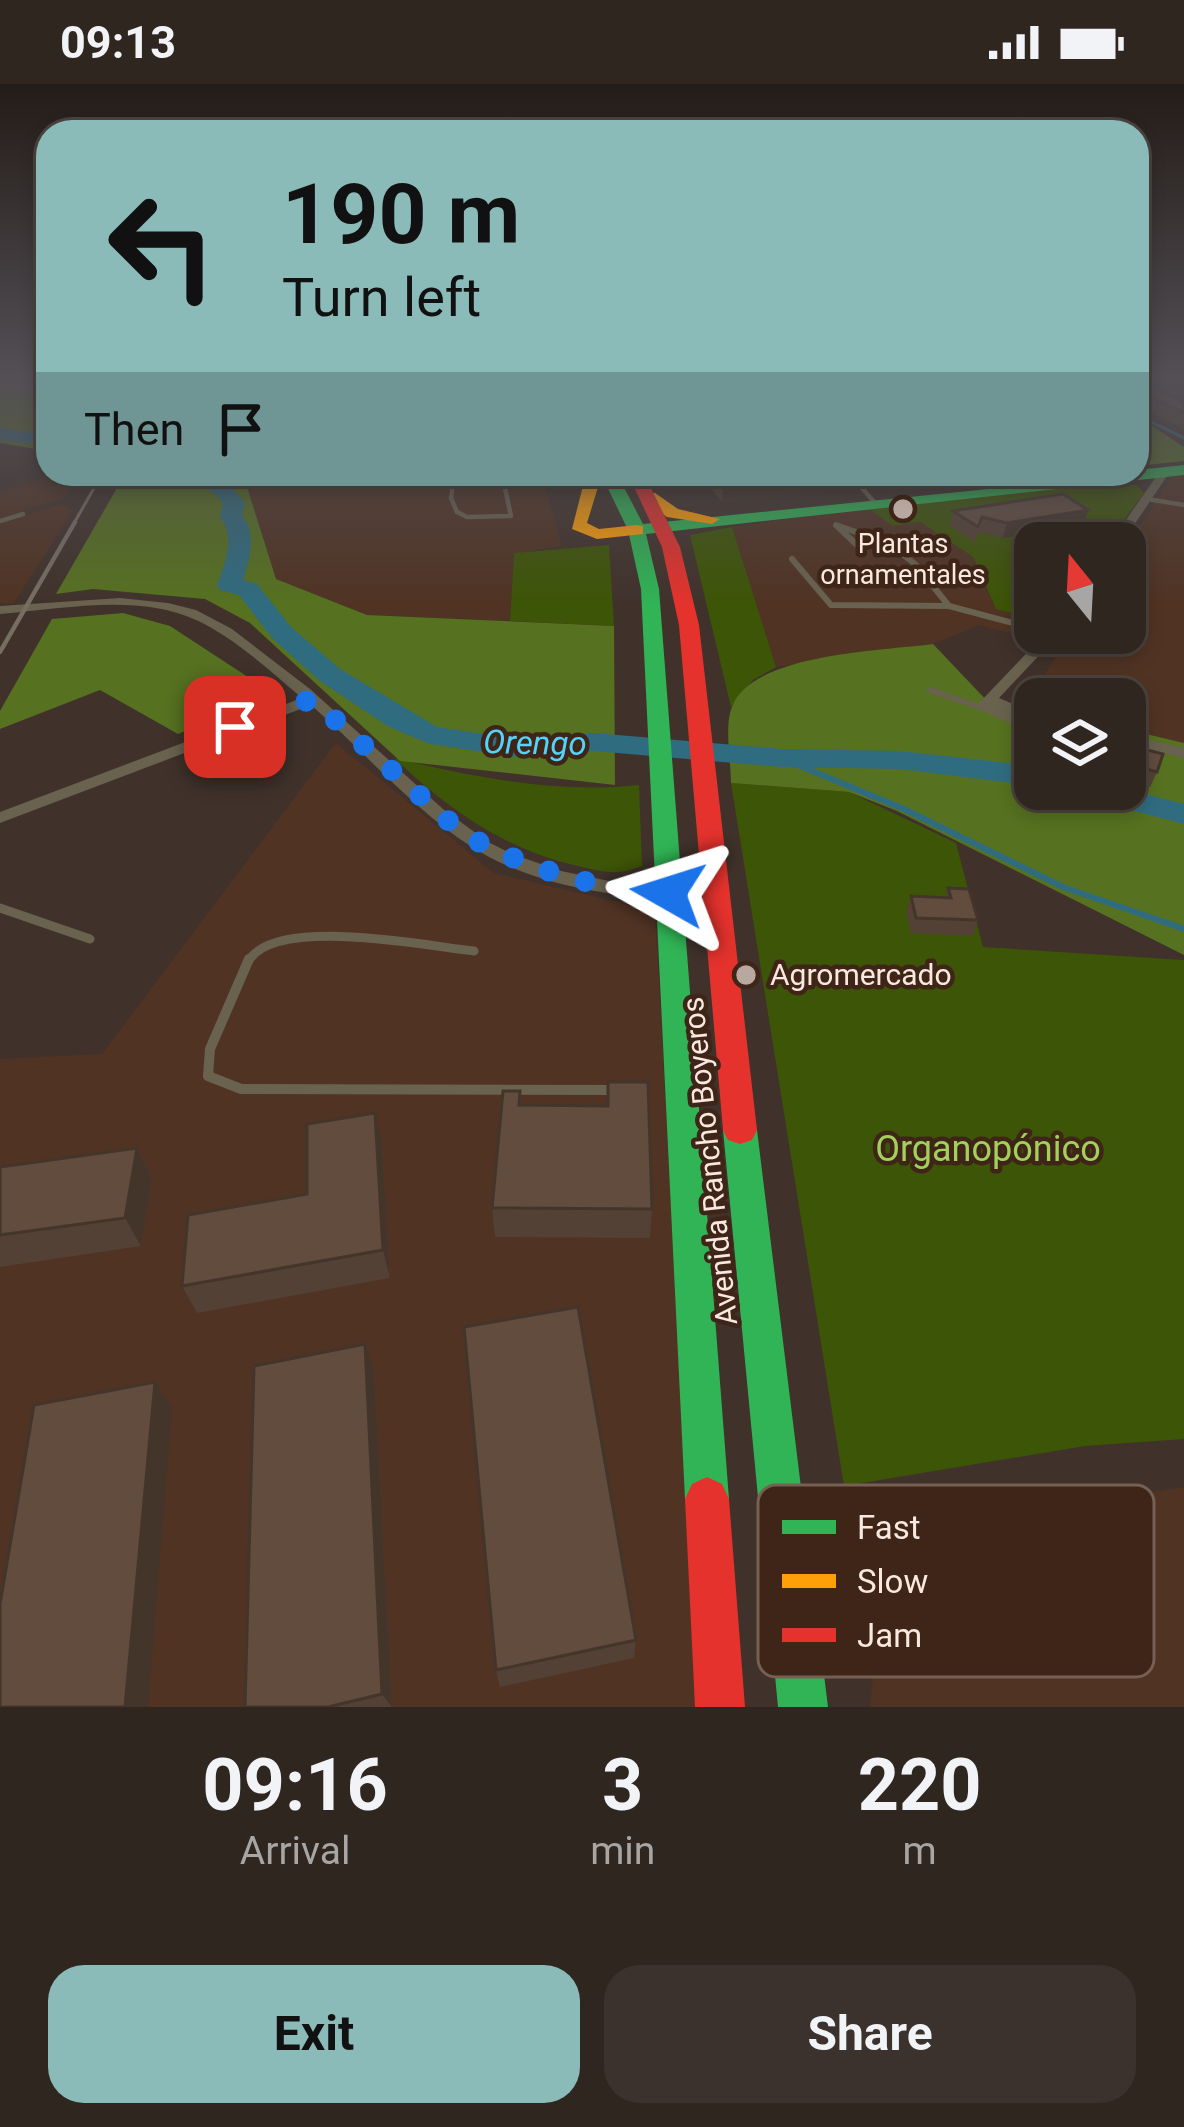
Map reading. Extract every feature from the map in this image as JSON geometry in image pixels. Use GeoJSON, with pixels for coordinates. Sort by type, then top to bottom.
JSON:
{"type":"FeatureCollection","features":[{"type":"Feature","properties":{"kind":"main road"},"geometry":{"type":"LineString","coordinates":[[590,486],[578,525],[597,534],[973,486]]}},
{"type":"Feature","properties":{"kind":"main road","name":"Avenida Rancho Boyeros"},"geometry":{"type":"LineString","coordinates":[[618,486],[650,528],[684,594],[778,1485]]}},
{"type":"Feature","properties":{"kind":"main road","name":"Avenida Rancho Boyeros"},"geometry":{"type":"LineString","coordinates":[[642,486],[650,528],[658,778],[668,893],[670,1090],[720,1707]]}},
{"type":"Feature","properties":{"kind":"main road"},"geometry":{"type":"LineString","coordinates":[[643,486],[657,506],[712,519]]}},
{"type":"Feature","properties":{"kind":"main road","name":"Avenida Rancho Boyeros"},"geometry":{"type":"LineString","coordinates":[[799,1677],[802,1707]]}},
{"type":"Feature","properties":{"kind":"street"},"geometry":{"type":"LineString","coordinates":[[1131,522],[1174,472]]}},
{"type":"Feature","properties":{"kind":"street"},"geometry":{"type":"LineString","coordinates":[[3,613],[99,603],[188,612],[227,632],[312,699],[462,833],[511,860],[631,892],[668,893]]}},
{"type":"Feature","properties":{"kind":"street"},"geometry":{"type":"LineString","coordinates":[[1014,711],[987,703],[1032,654]]}},
{"type":"Feature","properties":{"kind":"street"},"geometry":{"type":"LineString","coordinates":[[0,818],[312,699]]}},
{"type":"Feature","properties":{"kind":"street"},"geometry":{"type":"LineString","coordinates":[[1146,745],[1184,753]]}},
{"type":"Feature","properties":{"kind":"lane"},"geometry":{"type":"LineString","coordinates":[[453,486],[458,512],[492,519],[511,516],[505,486]]}},
{"type":"Feature","properties":{"kind":"lane"},"geometry":{"type":"LineString","coordinates":[[860,486],[874,502]]}},
{"type":"Feature","properties":{"kind":"lane"},"geometry":{"type":"LineString","coordinates":[[1147,499],[1184,505]]}},
{"type":"Feature","properties":{"kind":"lane"},"geometry":{"type":"LineString","coordinates":[[0,521],[23,514]]}},
{"type":"Feature","properties":{"kind":"lane"},"geometry":{"type":"LineString","coordinates":[[888,543],[859,547],[836,525],[861,526],[888,543],[931,578],[949,606]]}},
{"type":"Feature","properties":{"kind":"lane"},"geometry":{"type":"LineString","coordinates":[[792,560],[831,605],[949,606],[1014,623]]}},
{"type":"Feature","properties":{"kind":"lane"},"geometry":{"type":"LineString","coordinates":[[930,690],[968,695],[1014,718]]}},
{"type":"Feature","properties":{"kind":"lane"},"geometry":{"type":"LineString","coordinates":[[0,908],[90,939]]}},
{"type":"Feature","properties":{"kind":"lane"},"geometry":{"type":"LineString","coordinates":[[474,950],[304,935],[270,941],[251,955],[210,1049],[208,1076],[241,1089],[635,1090]]}},
{"type":"Feature","properties":{"kind":"shaded area"},"geometry":{"type":"Polygon","coordinates":[[[1184,474],[1184,743],[1146,734],[1146,678],[1042,678],[1058,654],[1146,654],[1146,522],[1142,522],[1172,476],[1184,474]]]}},
{"type":"Feature","properties":{"kind":"shaded area"},"geometry":{"type":"Polygon","coordinates":[[[36,481],[36,486],[73,486],[66,497],[0,518],[0,492],[36,481]]]}},
{"type":"Feature","properties":{"kind":"shaded area"},"geometry":{"type":"Polygon","coordinates":[[[247,486],[545,486],[562,546],[514,554],[510,621],[367,615],[276,579],[247,486]]]}},
{"type":"Feature","properties":{"kind":"shaded area"},"geometry":{"type":"Polygon","coordinates":[[[60,504],[73,510],[14,603],[0,603],[0,524],[60,504]]]}},
{"type":"Feature","properties":{"kind":"shaded area"},"geometry":{"type":"Polygon","coordinates":[[[869,508],[892,526],[920,522],[973,557],[996,609],[1014,614],[1014,634],[979,625],[933,644],[776,667],[732,527],[869,508]]]}},
{"type":"Feature","properties":{"kind":"shaded area"},"geometry":{"type":"Polygon","coordinates":[[[336,743],[494,873],[655,911],[698,1707],[0,1707],[0,1059],[102,1054],[336,743]]]}},
{"type":"Feature","properties":{"kind":"shaded area"},"geometry":{"type":"Polygon","coordinates":[[[1184,1487],[1184,1707],[870,1707],[873,1677],[1154,1677],[1154,1492],[1184,1487]]]}},
{"type":"Feature","properties":{"kind":"green space"},"geometry":{"type":"Polygon","coordinates":[[[1149,454],[1184,454],[1184,461],[1149,465],[1149,454]]]}},
{"type":"Feature","properties":{"kind":"green space"},"geometry":{"type":"Polygon","coordinates":[[[118,486],[247,486],[276,579],[367,615],[614,626],[615,785],[400,761],[250,623],[205,599],[93,589],[56,594],[118,486]]]}},
{"type":"Feature","properties":{"kind":"green space"},"geometry":{"type":"Polygon","coordinates":[[[1077,486],[1137,486],[1144,493],[1123,522],[1014,522],[1014,614],[996,609],[973,557],[920,522],[892,526],[869,508],[1077,486]]]}},
{"type":"Feature","properties":{"kind":"green space"},"geometry":{"type":"Polygon","coordinates":[[[732,527],[776,667],[753,680],[731,707],[690,535],[732,527]]]}},
{"type":"Feature","properties":{"kind":"green space"},"geometry":{"type":"Polygon","coordinates":[[[609,545],[614,626],[510,621],[514,553],[609,545]]]}},
{"type":"Feature","properties":{"kind":"green space"},"geometry":{"type":"Polygon","coordinates":[[[123,613],[170,626],[277,696],[178,734],[100,690],[0,729],[0,711],[52,619],[123,613]]]}},
{"type":"Feature","properties":{"kind":"green space"},"geometry":{"type":"Polygon","coordinates":[[[933,644],[991,705],[1014,707],[1014,810],[1146,810],[1146,734],[1184,743],[1184,955],[897,811],[849,792],[731,783],[730,715],[744,689],[791,665],[933,644]]]}},
{"type":"Feature","properties":{"kind":"green space"},"geometry":{"type":"Polygon","coordinates":[[[394,758],[516,782],[639,785],[642,866],[603,871],[526,849],[457,811],[394,758]]]}},
{"type":"Feature","properties":{"kind":"green space","name":"Organopónico"},"geometry":{"type":"Polygon","coordinates":[[[731,783],[849,792],[956,843],[983,947],[1184,960],[1184,1439],[1085,1446],[844,1485],[731,783]]]}},
{"type":"Feature","properties":{"kind":"building"},"geometry":{"type":"Polygon","coordinates":[[[1063,494],[1088,510],[1007,523],[982,517],[978,527],[953,511],[1063,494]]]}},
{"type":"Feature","properties":{"kind":"building"},"geometry":{"type":"Polygon","coordinates":[[[1146,750],[1163,754],[1157,772],[1146,769],[1146,750]]]}},
{"type":"Feature","properties":{"kind":"building"},"geometry":{"type":"Polygon","coordinates":[[[948,888],[969,889],[978,920],[916,918],[911,896],[951,898],[948,888]]]}},
{"type":"Feature","properties":{"kind":"building"},"geometry":{"type":"Polygon","coordinates":[[[608,1082],[648,1082],[652,1209],[492,1208],[503,1091],[520,1091],[519,1105],[608,1106],[608,1082]]]}},
{"type":"Feature","properties":{"kind":"building"},"geometry":{"type":"Polygon","coordinates":[[[375,1113],[383,1250],[182,1286],[188,1215],[307,1194],[307,1124],[375,1113]]]}},
{"type":"Feature","properties":{"kind":"building"},"geometry":{"type":"Polygon","coordinates":[[[137,1148],[125,1218],[0,1235],[0,1167],[137,1148]]]}},
{"type":"Feature","properties":{"kind":"building"},"geometry":{"type":"Polygon","coordinates":[[[578,1307],[636,1640],[496,1670],[464,1327],[578,1307]]]}},
{"type":"Feature","properties":{"kind":"building"},"geometry":{"type":"Polygon","coordinates":[[[365,1344],[382,1694],[328,1707],[245,1707],[254,1366],[365,1344]]]}},
{"type":"Feature","properties":{"kind":"building"},"geometry":{"type":"Polygon","coordinates":[[[155,1382],[125,1707],[0,1707],[0,1604],[34,1405],[155,1382]]]}},
{"type":"Feature","properties":{"kind":"waterway","name":"Orengo"},"geometry":{"type":"LineString","coordinates":[[217,486],[234,503],[231,517],[239,526],[239,555],[229,585],[248,589],[282,633],[330,675],[399,721],[430,735],[517,748],[594,742],[781,758],[900,760],[1014,774]]}},
{"type":"Feature","properties":{"kind":"waterway"},"geometry":{"type":"LineString","coordinates":[[781,758],[904,809],[1063,887],[1184,929]]}},
{"type":"Feature","properties":{"kind":"waterway","name":"Orengo"},"geometry":{"type":"LineString","coordinates":[[1146,804],[1184,814]]}},
{"type":"Feature","properties":{"kind":"railway"},"geometry":{"type":"LineString","coordinates":[[73,525],[95,486]]}},
{"type":"Feature","properties":{"kind":"railway"},"geometry":{"type":"LineString","coordinates":[[0,652],[75,522]]}},
{"type":"Feature","properties":{"kind":"traffic: fast"},"geometry":{"type":"LineString","coordinates":[[1149,474],[1184,470]]}},
{"type":"Feature","properties":{"kind":"traffic: fast"},"geometry":{"type":"LineString","coordinates":[[615,486],[637,530],[650,589],[707,1499]]}},
{"type":"Feature","properties":{"kind":"traffic: fast"},"geometry":{"type":"LineString","coordinates":[[637,530],[1038,486]]}},
{"type":"Feature","properties":{"kind":"traffic: fast"},"geometry":{"type":"LineString","coordinates":[[740,1130],[779,1485]]}},
{"type":"Feature","properties":{"kind":"traffic: fast"},"geometry":{"type":"LineString","coordinates":[[800,1677],[803,1707]]}},
{"type":"Feature","properties":{"kind":"traffic: slow"},"geometry":{"type":"LineString","coordinates":[[590,486],[578,525],[597,534],[637,530]]}},
{"type":"Feature","properties":{"kind":"traffic: slow"},"geometry":{"type":"LineString","coordinates":[[649,496],[673,513],[712,519]]}},
{"type":"Feature","properties":{"kind":"traffic: jam"},"geometry":{"type":"LineString","coordinates":[[642,486],[671,547],[689,625],[740,1130]]}},
{"type":"Feature","properties":{"kind":"traffic: jam"},"geometry":{"type":"LineString","coordinates":[[707,1499],[720,1707]]}},
{"type":"Feature","properties":{"kind":"place","name":"Plantas ornamentales"},"geometry":{"type":"Point","coordinates":[903,509]}},
{"type":"Feature","properties":{"kind":"place","name":"Agromercado"},"geometry":{"type":"Point","coordinates":[746,975]}},
{"type":"Feature","properties":{"kind":"route"},"geometry":{"type":"LineString","coordinates":[[235,727],[312,699],[462,833],[511,860],[631,892],[668,893]]}}]}
